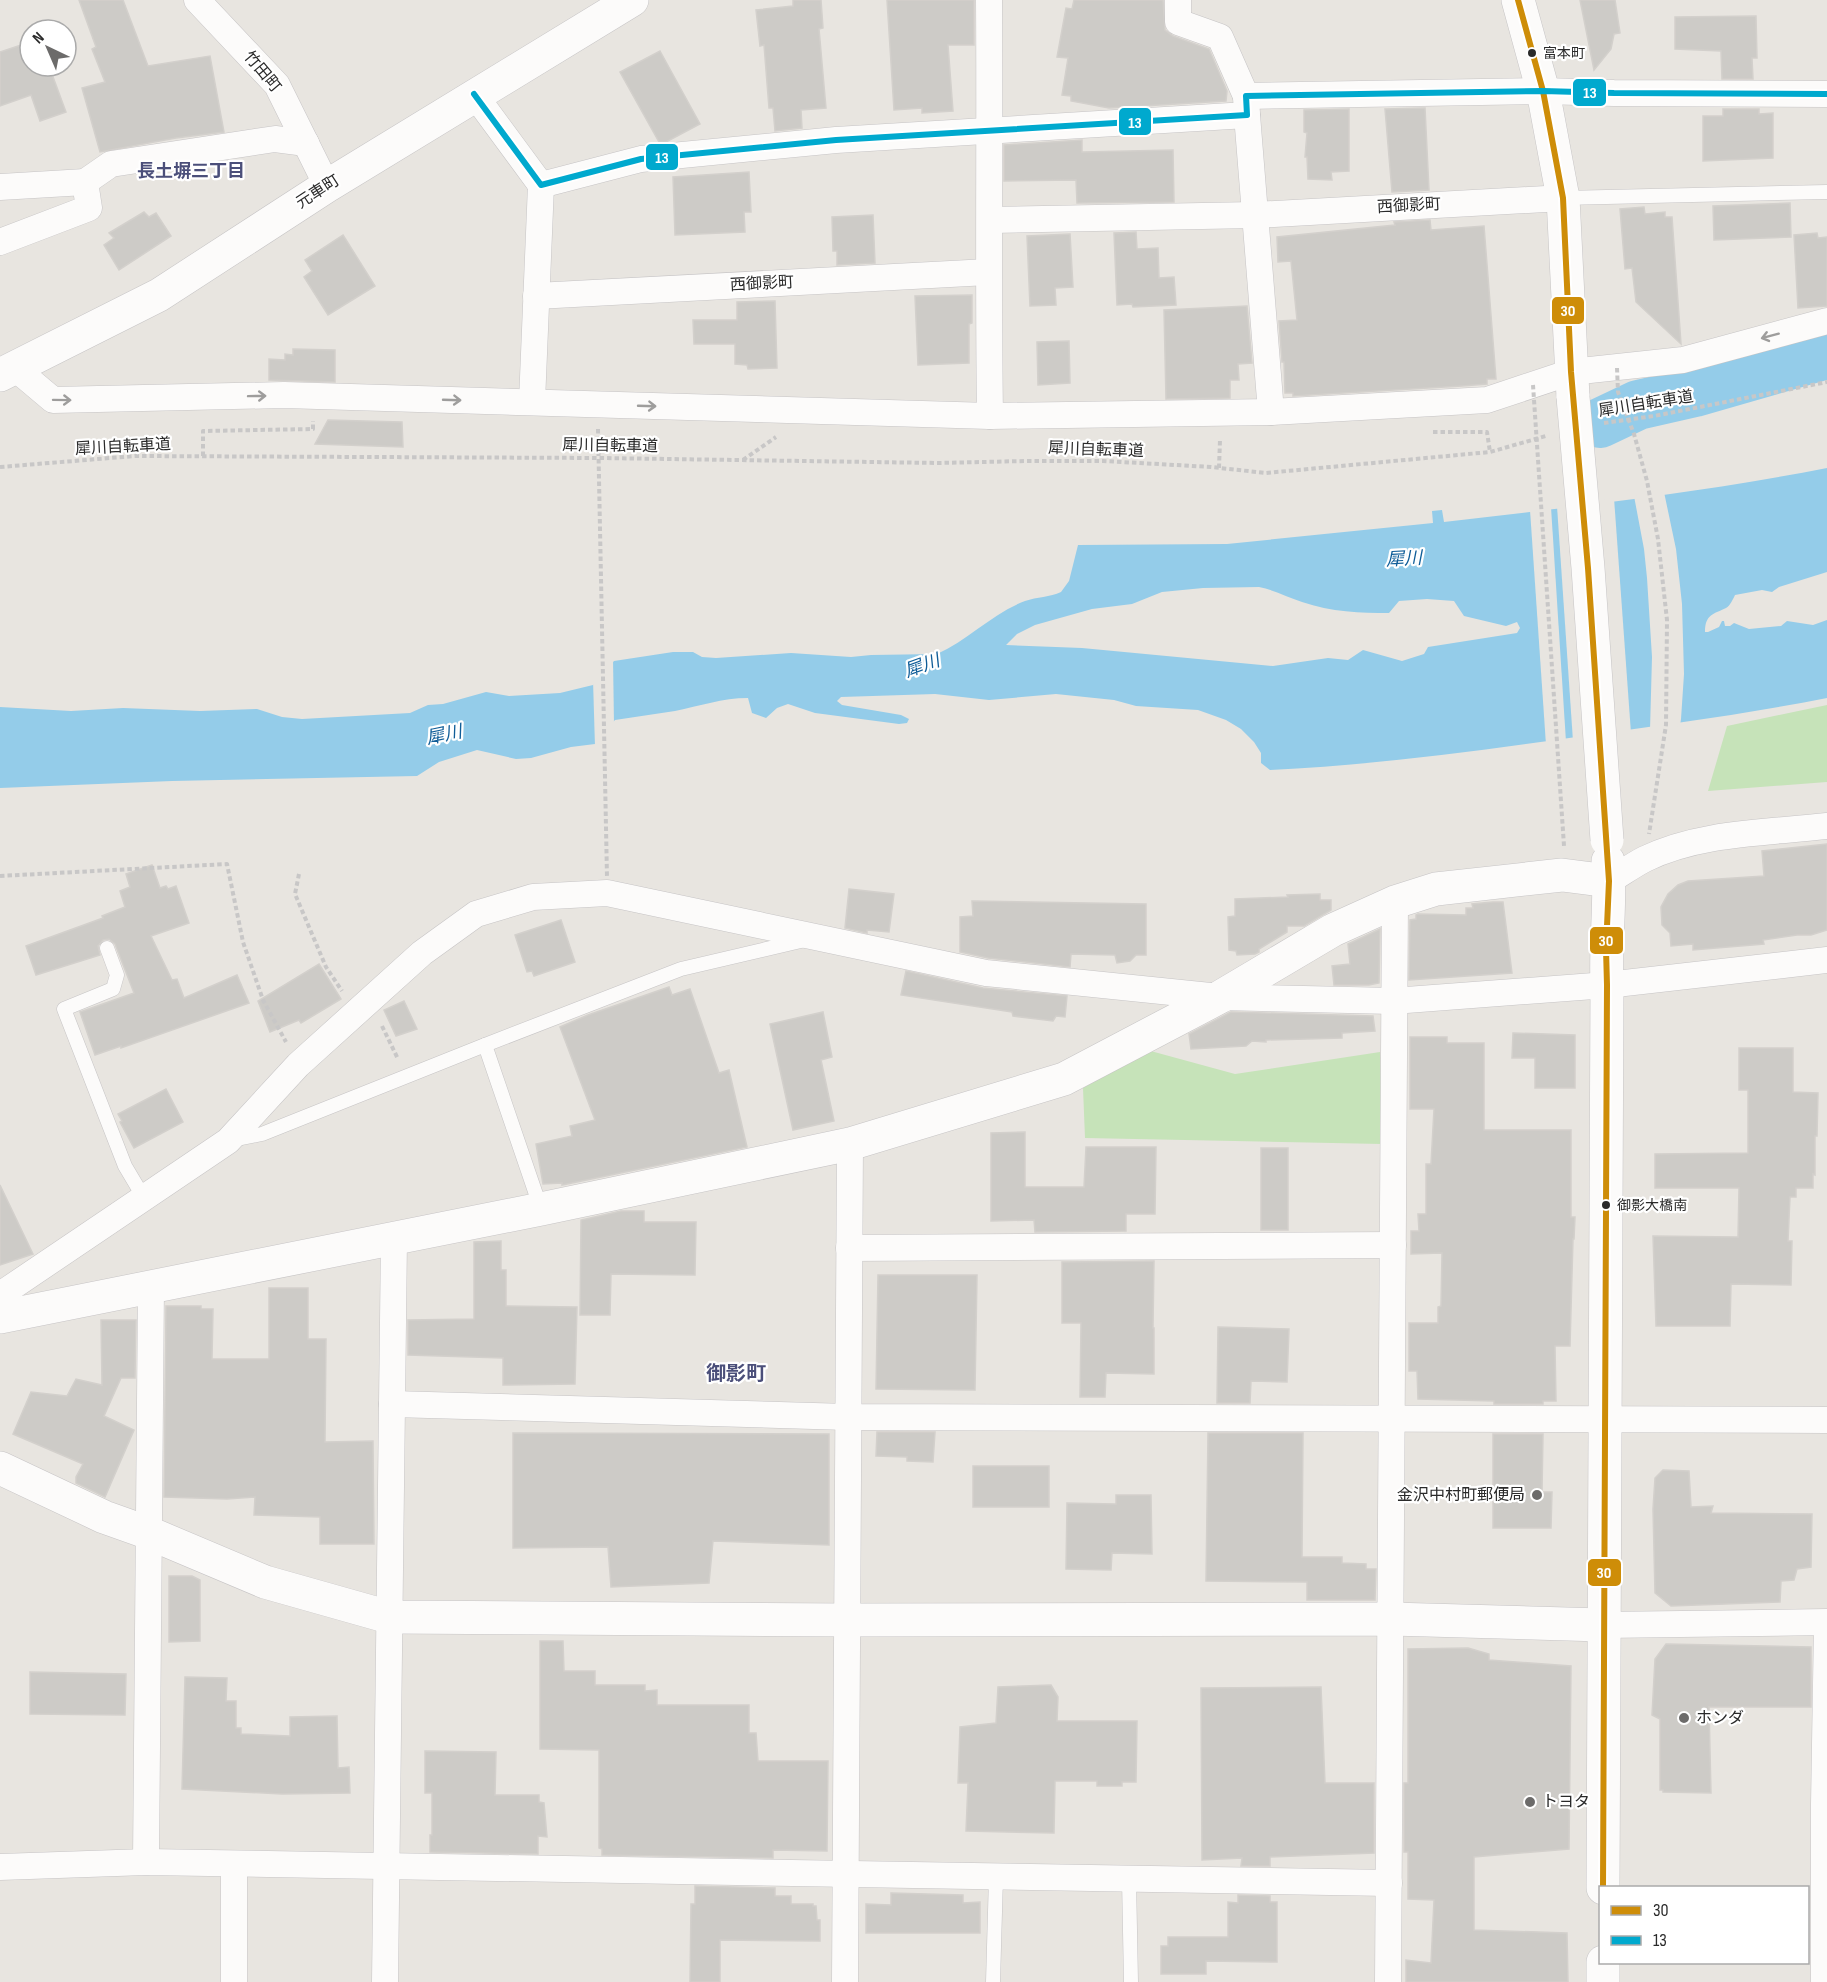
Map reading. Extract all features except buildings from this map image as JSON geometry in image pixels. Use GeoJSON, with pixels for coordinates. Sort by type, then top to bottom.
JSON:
{"type":"FeatureCollection","features":[{"type":"Feature","properties":{"kind":"street","name":"竹田町"},"geometry":{"type":"LineString","coordinates":[[197,0],[277,85],[327,186]]}},
{"type":"Feature","properties":{"kind":"street","name":"元車町"},"geometry":{"type":"LineString","coordinates":[[8,372],[159,295],[474,94],[632,0]]}},
{"type":"Feature","properties":{"kind":"street"},"geometry":{"type":"LineString","coordinates":[[989,0],[990,416]]}},
{"type":"Feature","properties":{"kind":"street"},"geometry":{"type":"LineString","coordinates":[[1178,0],[1178,22],[1220,37],[1246,105],[1270,412]]}},
{"type":"Feature","properties":{"kind":"street"},"geometry":{"type":"LineString","coordinates":[[1518,0],[1543,91],[1563,198],[1572,384],[1589,579],[1609,881],[1606,949],[1602,1625],[1603,1886]]}},
{"type":"Feature","properties":{"kind":"street"},"geometry":{"type":"LineString","coordinates":[[541,184],[641,159],[1246,105],[1543,91],[1827,94]]}},
{"type":"Feature","properties":{"kind":"street"},"geometry":{"type":"LineString","coordinates":[[474,94],[541,184],[532,402]]}},
{"type":"Feature","properties":{"kind":"street"},"geometry":{"type":"LineString","coordinates":[[0,187],[85,182],[111,164],[275,139],[306,143]]}},
{"type":"Feature","properties":{"kind":"street"},"geometry":{"type":"LineString","coordinates":[[0,242],[89,208],[85,182]]}},
{"type":"Feature","properties":{"kind":"street","name":"西御影町"},"geometry":{"type":"LineString","coordinates":[[990,220],[1255,215],[1563,198]]}},
{"type":"Feature","properties":{"kind":"street","name":"西御影町"},"geometry":{"type":"LineString","coordinates":[[536,296],[988,272]]}},
{"type":"Feature","properties":{"kind":"street"},"geometry":{"type":"LineString","coordinates":[[8,372],[53,400],[284,395],[990,416],[1270,412],[1487,400],[1533,385],[1572,384],[1617,368],[1683,360],[1827,321]]}},
{"type":"Feature","properties":{"kind":"street"},"geometry":{"type":"LineString","coordinates":[[0,1317],[394,1239],[850,1144],[1064,1078],[1220,996],[1332,930],[1395,902],[1436,888],[1562,875],[1609,881],[1645,859],[1685,844],[1721,837],[1827,826]]}},
{"type":"Feature","properties":{"kind":"street"},"geometry":{"type":"LineString","coordinates":[[0,1295],[228,1141],[298,1065],[422,953],[476,914],[532,897],[607,893],[986,973],[1220,996],[1393,1001],[1607,985],[1827,960]]}},
{"type":"Feature","properties":{"kind":"street"},"geometry":{"type":"LineString","coordinates":[[1388,1982],[1395,902]]}},
{"type":"Feature","properties":{"kind":"street"},"geometry":{"type":"LineString","coordinates":[[845,1982],[850,1144]]}},
{"type":"Feature","properties":{"kind":"street"},"geometry":{"type":"LineString","coordinates":[[385,1982],[394,1239]]}},
{"type":"Feature","properties":{"kind":"street"},"geometry":{"type":"LineString","coordinates":[[849,1248],[1393,1245]]}},
{"type":"Feature","properties":{"kind":"street"},"geometry":{"type":"LineString","coordinates":[[146,1862],[151,1287]]}},
{"type":"Feature","properties":{"kind":"street"},"geometry":{"type":"LineString","coordinates":[[392,1404],[848,1417],[1827,1420]]}},
{"type":"Feature","properties":{"kind":"street"},"geometry":{"type":"LineString","coordinates":[[0,1468],[104,1517],[149,1533],[265,1582],[389,1617],[847,1620],[1391,1619],[1602,1625],[1827,1624],[1824,1982]]}},
{"type":"Feature","properties":{"kind":"street"},"geometry":{"type":"LineString","coordinates":[[0,1867],[146,1862],[1389,1883]]}},
{"type":"Feature","properties":{"kind":"street"},"geometry":{"type":"LineString","coordinates":[[234,1864],[234,1982]]}},
{"type":"Feature","properties":{"kind":"street"},"geometry":{"type":"LineString","coordinates":[[1603,1964],[1603,1982]]}},
{"type":"Feature","properties":{"kind":"lane","name":"西御影町"},"geometry":{"type":"LineString","coordinates":[[1563,198],[1827,192]]}},
{"type":"Feature","properties":{"kind":"lane"},"geometry":{"type":"LineString","coordinates":[[228,1141],[262,1134],[681,969],[817,937]]}},
{"type":"Feature","properties":{"kind":"lane"},"geometry":{"type":"LineString","coordinates":[[107,948],[117,975],[112,989],[64,1009],[125,1166],[144,1198]]}},
{"type":"Feature","properties":{"kind":"lane"},"geometry":{"type":"LineString","coordinates":[[485,1045],[541,1209]]}},
{"type":"Feature","properties":{"kind":"lane"},"geometry":{"type":"LineString","coordinates":[[993,1982],[996,1877]]}},
{"type":"Feature","properties":{"kind":"lane"},"geometry":{"type":"LineString","coordinates":[[1129,1879],[1131,1982]]}},
{"type":"Feature","properties":{"kind":"path"},"geometry":{"type":"LineString","coordinates":[[1617,368],[1618,392],[1634,434],[1647,480],[1659,539],[1667,620],[1666,725],[1649,834]]}},
{"type":"Feature","properties":{"kind":"path","name":"犀川自転車道"},"geometry":{"type":"LineString","coordinates":[[1600,423],[1654,416],[1827,382]]}},
{"type":"Feature","properties":{"kind":"path"},"geometry":{"type":"LineString","coordinates":[[1533,385],[1564,846]]}},
{"type":"Feature","properties":{"kind":"path"},"geometry":{"type":"LineString","coordinates":[[203,456],[203,430],[313,429],[314,396]]}},
{"type":"Feature","properties":{"kind":"path"},"geometry":{"type":"LineString","coordinates":[[598,429],[607,877]]}},
{"type":"Feature","properties":{"kind":"path","name":"犀川自転車道"},"geometry":{"type":"LineString","coordinates":[[0,467],[135,456],[203,456],[938,463],[1092,461],[1220,468],[1266,473],[1490,452],[1549,435]]}},
{"type":"Feature","properties":{"kind":"path"},"geometry":{"type":"LineString","coordinates":[[1220,468],[1219,441],[1229,439]]}},
{"type":"Feature","properties":{"kind":"path"},"geometry":{"type":"LineString","coordinates":[[0,876],[227,864],[243,942],[263,1000],[298,1065]]}},
{"type":"Feature","properties":{"kind":"path"},"geometry":{"type":"LineString","coordinates":[[299,874],[295,894],[326,966],[363,1007],[406,1076]]}},
{"type":"Feature","properties":{"kind":"green space"},"geometry":{"type":"Polygon","coordinates":[[[1827,705],[1827,782],[1708,791],[1727,726],[1827,705]]]}},
{"type":"Feature","properties":{"kind":"green space"},"geometry":{"type":"Polygon","coordinates":[[[1147,1050],[1235,1074],[1380,1052],[1382,1144],[1085,1138],[1083,1088],[1147,1050]]]}},
{"type":"Feature","properties":{"kind":"water"},"geometry":{"type":"Polygon","coordinates":[[[1827,468],[1827,572],[1779,587],[1772,592],[1762,590],[1735,595],[1727,607],[1708,618],[1705,626],[1705,632],[1708,632],[1719,627],[1722,621],[1725,626],[1734,623],[1749,629],[1781,626],[1787,621],[1813,625],[1827,620],[1827,698],[1766,709],[1466,752],[1349,765],[1270,770],[1261,763],[1261,753],[1241,729],[1226,720],[1198,710],[1136,706],[1114,700],[1056,694],[989,700],[935,694],[841,697],[837,701],[842,705],[901,715],[909,719],[907,723],[899,724],[815,713],[788,704],[777,708],[766,718],[752,713],[748,698],[738,698],[615,720],[595,744],[571,747],[531,758],[516,759],[477,750],[439,762],[417,776],[172,781],[0,788],[0,707],[71,711],[123,708],[200,711],[257,709],[282,717],[302,719],[410,713],[428,705],[443,704],[486,692],[509,696],[560,693],[593,685],[614,661],[673,652],[693,652],[702,657],[716,658],[791,653],[851,657],[937,654],[1013,606],[1061,592],[1069,581],[1078,545],[1227,544],[1433,523],[1432,511],[1442,510],[1444,522],[1636,499],[1827,468]],[[1203,588],[1162,592],[1132,604],[1092,609],[1035,625],[1017,634],[1006,645],[1082,648],[1273,666],[1328,658],[1348,660],[1363,650],[1402,661],[1424,654],[1428,647],[1517,633],[1520,628],[1517,622],[1506,626],[1464,616],[1454,601],[1427,599],[1399,601],[1389,613],[1357,612],[1313,605],[1265,588],[1203,588]]]}},
{"type":"Feature","properties":{"kind":"pier"},"geometry":{"type":"Polygon","coordinates":[[[1664,492],[1676,549],[1682,604],[1684,674],[1680,726],[1650,730],[1652,657],[1647,578],[1634,496],[1664,492]]]}},
{"type":"Feature","properties":{"kind":"pier"},"geometry":{"type":"Polygon","coordinates":[[[1614,498],[1631,733],[1573,741],[1557,506],[1614,498]]]}},
{"type":"Feature","properties":{"kind":"pier"},"geometry":{"type":"Polygon","coordinates":[[[1551,507],[1566,742],[1546,745],[1530,510],[1551,507]]]}},
{"type":"Feature","properties":{"kind":"pier"},"geometry":{"type":"Polygon","coordinates":[[[613,658],[614,725],[595,747],[593,680],[613,658]]]}},
{"type":"Feature","properties":{"kind":"waterway","name":"犀川"},"geometry":{"type":"LineString","coordinates":[[1600,423],[1638,405],[1695,392],[1827,354]]}},
{"type":"Feature","properties":{"kind":"transit line","name":"30"},"geometry":{"type":"LineString","coordinates":[[1518,0],[1543,91],[1563,198],[1571,372],[1588,568],[1609,881],[1606,949],[1603,1886]]}},
{"type":"Feature","properties":{"kind":"transit line","name":"13"},"geometry":{"type":"LineString","coordinates":[[474,94],[541,185],[641,159],[836,140],[1247,115],[1246,96],[1543,91],[1827,94]]}},
{"type":"Feature","properties":{"kind":"place","name":"富本町"},"geometry":{"type":"Point","coordinates":[1532,53]}},
{"type":"Feature","properties":{"kind":"place","name":"御影大橋南"},"geometry":{"type":"Point","coordinates":[1606,1205]}},
{"type":"Feature","properties":{"kind":"place","name":"金沢中村町郵便局"},"geometry":{"type":"Point","coordinates":[1537,1495]}},
{"type":"Feature","properties":{"kind":"place","name":"ホンダ"},"geometry":{"type":"Point","coordinates":[1684,1718]}},
{"type":"Feature","properties":{"kind":"place","name":"トヨタ"},"geometry":{"type":"Point","coordinates":[1530,1802]}},
{"type":"Feature","properties":{"kind":"district","name":"長土塀三丁目"},"geometry":{"type":"Point","coordinates":[191,171]}},
{"type":"Feature","properties":{"kind":"district","name":"御影町"},"geometry":{"type":"Point","coordinates":[736,1374]}}]}
